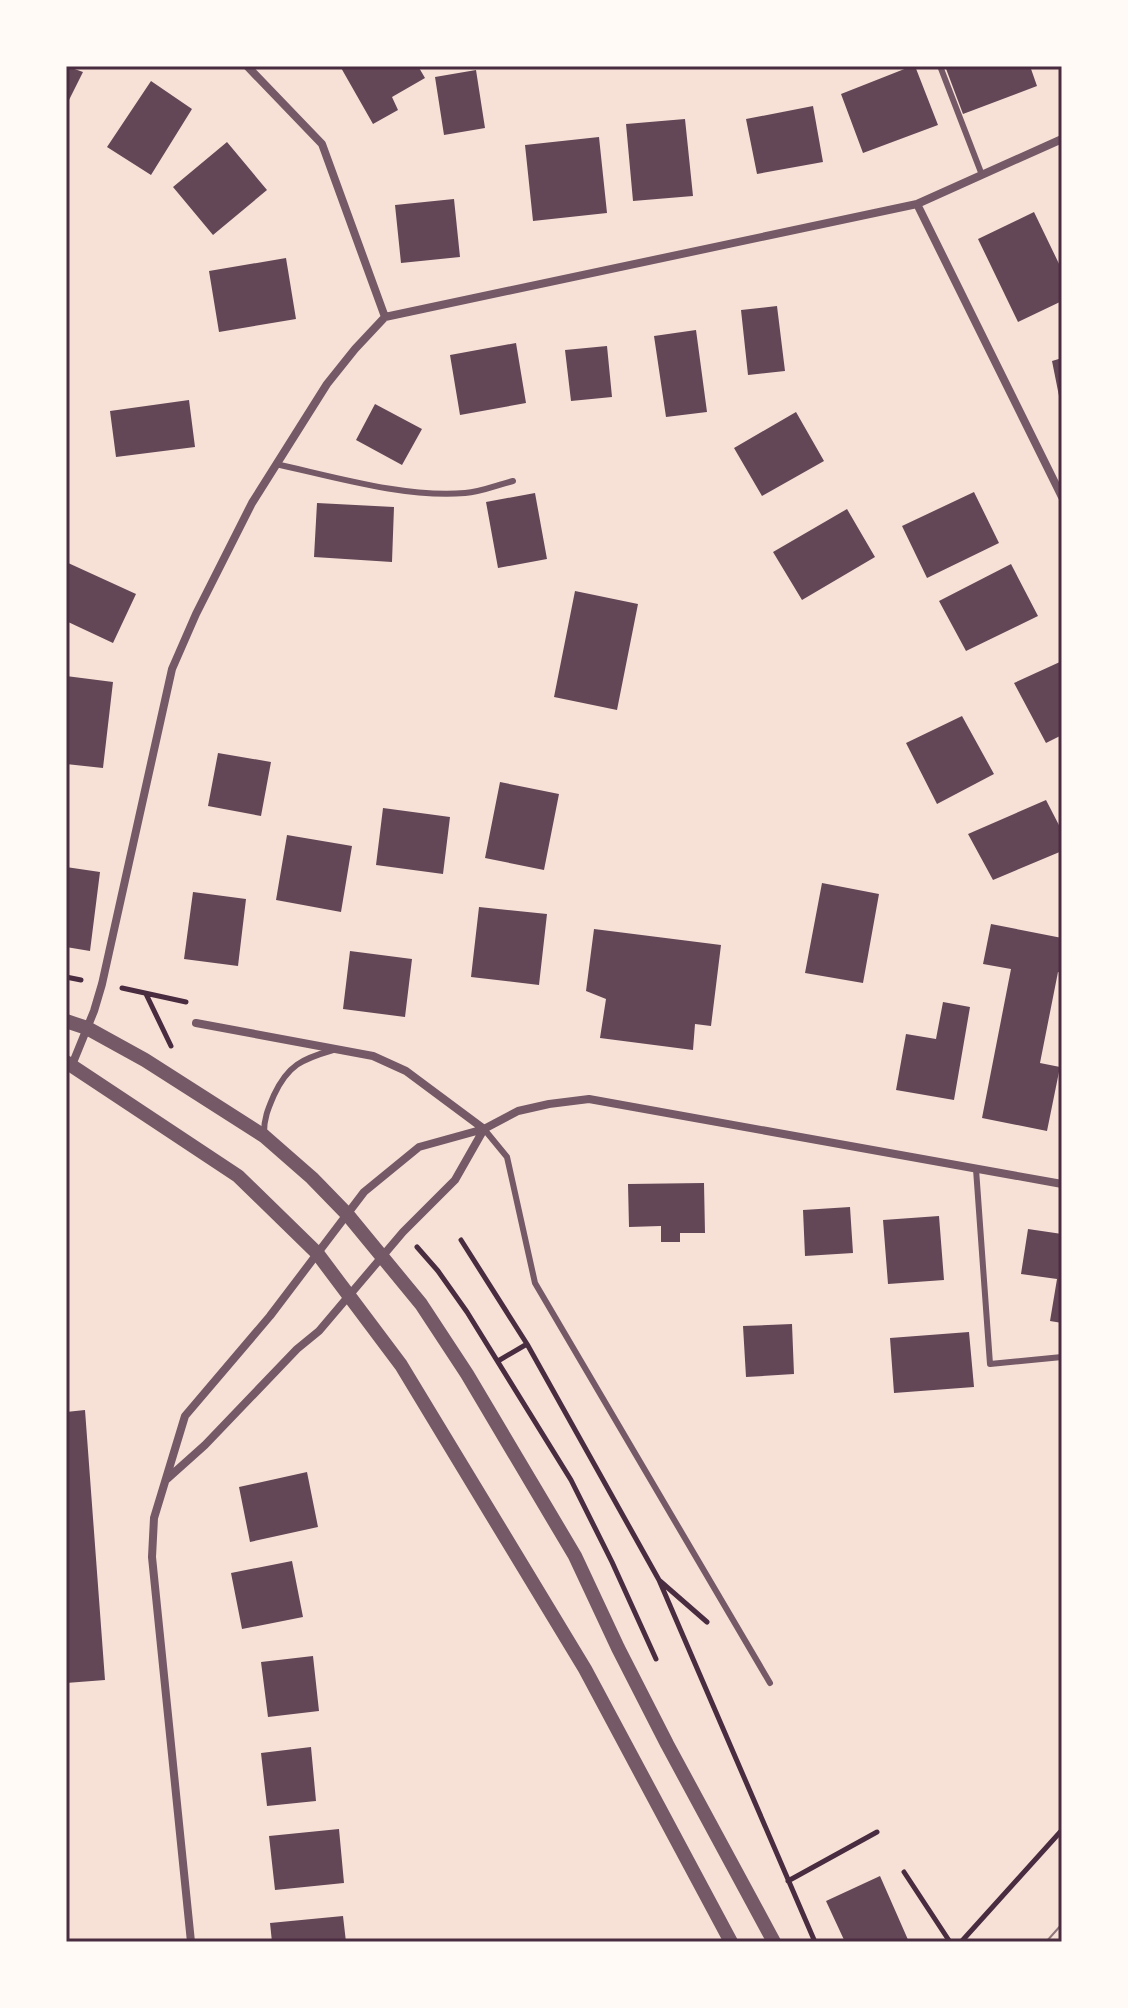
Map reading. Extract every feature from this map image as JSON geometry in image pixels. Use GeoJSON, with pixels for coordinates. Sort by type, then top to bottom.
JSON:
{"type":"FeatureCollection","features":[{"type":"Feature","properties":{"kind":"street"},"geometry":{"type":"LineString","coordinates":[[247,66],[322,144],[385,317]]}},
{"type":"Feature","properties":{"kind":"street"},"geometry":{"type":"LineString","coordinates":[[731,1942],[585,1669],[401,1365],[317,1253],[238,1176],[69,1063],[87,1028],[102,984],[172,669],[252,503],[327,384],[385,317],[917,204],[1062,139]]}},
{"type":"Feature","properties":{"kind":"street"},"geometry":{"type":"LineString","coordinates":[[917,204],[1058,479],[1062,497]]}},
{"type":"Feature","properties":{"kind":"street"},"geometry":{"type":"LineString","coordinates":[[66,1021],[87,1028],[145,1060],[264,1136],[347,1214],[421,1304],[467,1374],[575,1556],[667,1744],[774,1942]]}},
{"type":"Feature","properties":{"kind":"street"},"geometry":{"type":"LineString","coordinates":[[196,1023],[373,1056],[406,1071],[484,1129]]}},
{"type":"Feature","properties":{"kind":"street"},"geometry":{"type":"LineString","coordinates":[[191,1942],[152,1557],[154,1518],[185,1416],[270,1316],[364,1192],[419,1147],[484,1129],[518,1111],[589,1099],[1062,1184]]}},
{"type":"Feature","properties":{"kind":"street"},"geometry":{"type":"LineString","coordinates":[[165,1481],[205,1445],[297,1349],[319,1331],[403,1232],[455,1180],[484,1129]]}},
{"type":"Feature","properties":{"kind":"lane"},"geometry":{"type":"LineString","coordinates":[[940,66],[982,175]]}},
{"type":"Feature","properties":{"kind":"lane"},"geometry":{"type":"LineString","coordinates":[[276,464],[363,483],[430,493],[467,493],[513,481]]}},
{"type":"Feature","properties":{"kind":"lane"},"geometry":{"type":"LineString","coordinates":[[264,1136],[264,1116],[283,1075],[305,1058],[333,1050]]}},
{"type":"Feature","properties":{"kind":"lane"},"geometry":{"type":"LineString","coordinates":[[484,1129],[507,1157],[535,1283],[770,1683]]}},
{"type":"Feature","properties":{"kind":"lane"},"geometry":{"type":"LineString","coordinates":[[976,1169],[990,1364],[1062,1357]]}},
{"type":"Feature","properties":{"kind":"path"},"geometry":{"type":"LineString","coordinates":[[66,977],[199,1005]]}},
{"type":"Feature","properties":{"kind":"path"},"geometry":{"type":"LineString","coordinates":[[145,993],[176,1058]]}},
{"type":"Feature","properties":{"kind":"path"},"geometry":{"type":"LineString","coordinates":[[403,1232],[438,1271],[498,1361],[527,1344]]}},
{"type":"Feature","properties":{"kind":"path"},"geometry":{"type":"LineString","coordinates":[[461,1240],[527,1344],[659,1580],[815,1942]]}},
{"type":"Feature","properties":{"kind":"path"},"geometry":{"type":"LineString","coordinates":[[961,1942],[1062,1830]]}},
{"type":"Feature","properties":{"kind":"path"},"geometry":{"type":"LineString","coordinates":[[788,1881],[877,1832]]}},
{"type":"Feature","properties":{"kind":"path"},"geometry":{"type":"LineString","coordinates":[[904,1872],[950,1942]]}},
{"type":"Feature","properties":{"kind":"building"},"geometry":{"type":"Polygon","coordinates":[[[66,66],[83,72],[66,106],[66,66]]]}},
{"type":"Feature","properties":{"kind":"building"},"geometry":{"type":"Polygon","coordinates":[[[340,66],[418,66],[425,78],[392,97],[398,110],[373,124],[340,66]]]}},
{"type":"Feature","properties":{"kind":"building"},"geometry":{"type":"Polygon","coordinates":[[[915,66],[938,125],[863,153],[841,94],[915,66]]]}},
{"type":"Feature","properties":{"kind":"building"},"geometry":{"type":"Polygon","coordinates":[[[945,66],[1030,66],[1037,86],[963,114],[945,66]]]}},
{"type":"Feature","properties":{"kind":"building"},"geometry":{"type":"Polygon","coordinates":[[[476,70],[485,128],[444,135],[435,77],[476,70]]]}},
{"type":"Feature","properties":{"kind":"building"},"geometry":{"type":"Polygon","coordinates":[[[151,81],[192,109],[151,175],[107,147],[151,81]]]}},
{"type":"Feature","properties":{"kind":"building"},"geometry":{"type":"Polygon","coordinates":[[[813,106],[823,162],[757,174],[746,119],[813,106]]]}},
{"type":"Feature","properties":{"kind":"building"},"geometry":{"type":"Polygon","coordinates":[[[685,119],[693,196],[633,201],[626,124],[685,119]]]}},
{"type":"Feature","properties":{"kind":"building"},"geometry":{"type":"Polygon","coordinates":[[[599,137],[607,213],[533,221],[525,145],[599,137]]]}},
{"type":"Feature","properties":{"kind":"building"},"geometry":{"type":"Polygon","coordinates":[[[227,142],[267,190],[213,235],[173,187],[227,142]]]}},
{"type":"Feature","properties":{"kind":"building"},"geometry":{"type":"Polygon","coordinates":[[[454,199],[460,257],[401,263],[395,205],[454,199]]]}},
{"type":"Feature","properties":{"kind":"building"},"geometry":{"type":"Polygon","coordinates":[[[1034,212],[1062,270],[1062,301],[1018,322],[978,239],[1034,212]]]}},
{"type":"Feature","properties":{"kind":"building"},"geometry":{"type":"Polygon","coordinates":[[[286,258],[296,319],[219,332],[209,271],[286,258]]]}},
{"type":"Feature","properties":{"kind":"building"},"geometry":{"type":"Polygon","coordinates":[[[777,306],[785,371],[748,375],[741,310],[777,306]]]}},
{"type":"Feature","properties":{"kind":"building"},"geometry":{"type":"Polygon","coordinates":[[[696,330],[707,412],[666,417],[654,336],[696,330]]]}},
{"type":"Feature","properties":{"kind":"building"},"geometry":{"type":"Polygon","coordinates":[[[516,343],[526,403],[460,415],[450,355],[516,343]]]}},
{"type":"Feature","properties":{"kind":"building"},"geometry":{"type":"Polygon","coordinates":[[[607,346],[612,397],[571,401],[565,350],[607,346]]]}},
{"type":"Feature","properties":{"kind":"building"},"geometry":{"type":"Polygon","coordinates":[[[1062,358],[1062,406],[1061,406],[1052,361],[1062,358]]]}},
{"type":"Feature","properties":{"kind":"building"},"geometry":{"type":"Polygon","coordinates":[[[189,400],[195,447],[116,457],[110,411],[189,400]]]}},
{"type":"Feature","properties":{"kind":"building"},"geometry":{"type":"Polygon","coordinates":[[[375,404],[422,429],[402,465],[356,440],[375,404]]]}},
{"type":"Feature","properties":{"kind":"building"},"geometry":{"type":"Polygon","coordinates":[[[796,412],[824,461],[762,496],[734,448],[796,412]]]}},
{"type":"Feature","properties":{"kind":"building"},"geometry":{"type":"Polygon","coordinates":[[[974,492],[999,543],[927,578],[902,526],[974,492]]]}},
{"type":"Feature","properties":{"kind":"building"},"geometry":{"type":"Polygon","coordinates":[[[535,493],[547,559],[498,568],[486,502],[535,493]]]}},
{"type":"Feature","properties":{"kind":"building"},"geometry":{"type":"Polygon","coordinates":[[[317,503],[394,507],[392,562],[314,557],[317,503]]]}},
{"type":"Feature","properties":{"kind":"building"},"geometry":{"type":"Polygon","coordinates":[[[847,509],[875,557],[802,600],[773,552],[847,509]]]}},
{"type":"Feature","properties":{"kind":"building"},"geometry":{"type":"Polygon","coordinates":[[[66,562],[136,594],[113,643],[66,621],[66,562]]]}},
{"type":"Feature","properties":{"kind":"building"},"geometry":{"type":"Polygon","coordinates":[[[1011,564],[1038,616],[966,651],[939,601],[1011,564]]]}},
{"type":"Feature","properties":{"kind":"building"},"geometry":{"type":"Polygon","coordinates":[[[575,591],[638,604],[617,710],[554,697],[575,591]]]}},
{"type":"Feature","properties":{"kind":"building"},"geometry":{"type":"Polygon","coordinates":[[[1062,661],[1062,735],[1046,743],[1014,683],[1062,661]]]}},
{"type":"Feature","properties":{"kind":"building"},"geometry":{"type":"Polygon","coordinates":[[[66,676],[113,682],[103,768],[66,764],[66,676]]]}},
{"type":"Feature","properties":{"kind":"building"},"geometry":{"type":"Polygon","coordinates":[[[962,716],[994,774],[937,804],[906,743],[962,716]]]}},
{"type":"Feature","properties":{"kind":"building"},"geometry":{"type":"Polygon","coordinates":[[[218,753],[271,762],[261,816],[208,806],[218,753]]]}},
{"type":"Feature","properties":{"kind":"building"},"geometry":{"type":"Polygon","coordinates":[[[500,782],[559,794],[544,870],[485,858],[500,782]]]}},
{"type":"Feature","properties":{"kind":"building"},"geometry":{"type":"Polygon","coordinates":[[[1046,800],[1062,831],[1062,851],[993,880],[968,834],[1046,800]]]}},
{"type":"Feature","properties":{"kind":"building"},"geometry":{"type":"Polygon","coordinates":[[[383,808],[450,817],[443,874],[376,865],[383,808]]]}},
{"type":"Feature","properties":{"kind":"building"},"geometry":{"type":"Polygon","coordinates":[[[287,835],[352,846],[341,912],[276,900],[287,835]]]}},
{"type":"Feature","properties":{"kind":"building"},"geometry":{"type":"Polygon","coordinates":[[[66,867],[100,872],[90,951],[66,947],[66,867]]]}},
{"type":"Feature","properties":{"kind":"building"},"geometry":{"type":"Polygon","coordinates":[[[822,883],[879,894],[863,983],[805,973],[822,883]]]}},
{"type":"Feature","properties":{"kind":"building"},"geometry":{"type":"Polygon","coordinates":[[[193,892],[246,899],[238,966],[184,959],[193,892]]]}},
{"type":"Feature","properties":{"kind":"building"},"geometry":{"type":"Polygon","coordinates":[[[479,907],[547,914],[539,985],[471,977],[479,907]]]}},
{"type":"Feature","properties":{"kind":"building"},"geometry":{"type":"Polygon","coordinates":[[[991,924],[1062,938],[1062,973],[1058,972],[1040,1063],[1060,1067],[1047,1131],[982,1118],[1011,969],[983,964],[991,924]]]}},
{"type":"Feature","properties":{"kind":"building"},"geometry":{"type":"Polygon","coordinates":[[[594,929],[721,945],[711,1026],[695,1024],[693,1050],[600,1038],[606,999],[586,991],[594,929]]]}},
{"type":"Feature","properties":{"kind":"building"},"geometry":{"type":"Polygon","coordinates":[[[350,951],[412,959],[405,1017],[343,1009],[350,951]]]}},
{"type":"Feature","properties":{"kind":"building"},"geometry":{"type":"Polygon","coordinates":[[[943,1002],[970,1007],[954,1100],[896,1090],[906,1034],[936,1039],[943,1002]]]}},
{"type":"Feature","properties":{"kind":"building"},"geometry":{"type":"Polygon","coordinates":[[[704,1183],[705,1233],[680,1233],[680,1242],[661,1242],[661,1226],[629,1227],[628,1184],[704,1183]]]}},
{"type":"Feature","properties":{"kind":"building"},"geometry":{"type":"Polygon","coordinates":[[[850,1207],[853,1253],[805,1256],[803,1210],[850,1207]]]}},
{"type":"Feature","properties":{"kind":"building"},"geometry":{"type":"Polygon","coordinates":[[[939,1216],[944,1280],[888,1284],[883,1220],[939,1216]]]}},
{"type":"Feature","properties":{"kind":"building"},"geometry":{"type":"Polygon","coordinates":[[[1028,1229],[1062,1234],[1062,1323],[1050,1321],[1057,1279],[1021,1274],[1028,1229]]]}},
{"type":"Feature","properties":{"kind":"building"},"geometry":{"type":"Polygon","coordinates":[[[792,1324],[794,1374],[746,1377],[743,1326],[792,1324]]]}},
{"type":"Feature","properties":{"kind":"building"},"geometry":{"type":"Polygon","coordinates":[[[969,1332],[974,1387],[894,1393],[890,1338],[969,1332]]]}},
{"type":"Feature","properties":{"kind":"building"},"geometry":{"type":"Polygon","coordinates":[[[85,1410],[105,1680],[66,1683],[66,1412],[85,1410]]]}},
{"type":"Feature","properties":{"kind":"building"},"geometry":{"type":"Polygon","coordinates":[[[307,1472],[318,1527],[250,1542],[239,1487],[307,1472]]]}},
{"type":"Feature","properties":{"kind":"building"},"geometry":{"type":"Polygon","coordinates":[[[292,1561],[303,1617],[242,1629],[231,1573],[292,1561]]]}},
{"type":"Feature","properties":{"kind":"building"},"geometry":{"type":"Polygon","coordinates":[[[313,1656],[319,1711],[268,1717],[261,1662],[313,1656]]]}},
{"type":"Feature","properties":{"kind":"building"},"geometry":{"type":"Polygon","coordinates":[[[311,1747],[316,1801],[267,1806],[261,1753],[311,1747]]]}},
{"type":"Feature","properties":{"kind":"building"},"geometry":{"type":"Polygon","coordinates":[[[339,1829],[344,1883],[275,1890],[269,1836],[339,1829]]]}},
{"type":"Feature","properties":{"kind":"building"},"geometry":{"type":"Polygon","coordinates":[[[880,1876],[909,1942],[845,1942],[826,1901],[880,1876]]]}},
{"type":"Feature","properties":{"kind":"building"},"geometry":{"type":"Polygon","coordinates":[[[343,1916],[346,1942],[272,1942],[270,1923],[343,1916]]]}},
{"type":"Feature","properties":{"kind":"tram line"},"geometry":{"type":"LineString","coordinates":[[1046,1942],[1062,1924]]}}]}
